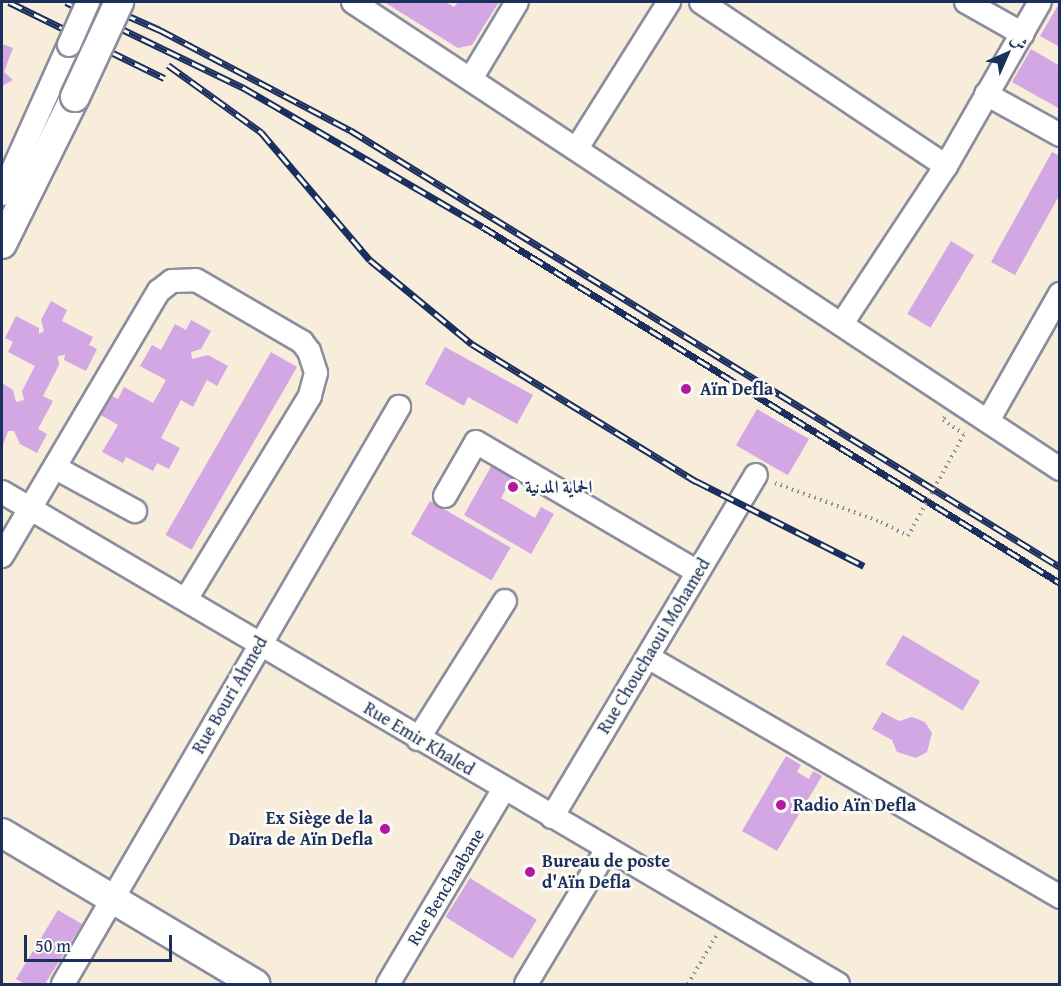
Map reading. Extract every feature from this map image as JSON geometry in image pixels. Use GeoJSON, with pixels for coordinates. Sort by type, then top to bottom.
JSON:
{"type":"FeatureCollection","features":[{"type":"Feature","properties":{"kind":"main road"},"geometry":{"type":"LineString","coordinates":[[2,244],[119,2]]}},
{"type":"Feature","properties":{"kind":"main road"},"geometry":{"type":"LineString","coordinates":[[2,833],[112,902],[255,984]]}},
{"type":"Feature","properties":{"kind":"street"},"geometry":{"type":"LineString","coordinates":[[2,194],[88,2]]}},
{"type":"Feature","properties":{"kind":"street"},"geometry":{"type":"LineString","coordinates":[[353,2],[843,322],[1059,469]]}},
{"type":"Feature","properties":{"kind":"street"},"geometry":{"type":"LineString","coordinates":[[471,77],[517,2]]}},
{"type":"Feature","properties":{"kind":"street"},"geometry":{"type":"LineString","coordinates":[[577,148],[669,2]]}},
{"type":"Feature","properties":{"kind":"street"},"geometry":{"type":"LineString","coordinates":[[701,2],[946,166]]}},
{"type":"Feature","properties":{"kind":"street"},"geometry":{"type":"LineString","coordinates":[[966,2],[1023,34]]}},
{"type":"Feature","properties":{"kind":"street"},"geometry":{"type":"LineString","coordinates":[[843,322],[946,166],[1040,2]]}},
{"type":"Feature","properties":{"kind":"street"},"geometry":{"type":"LineString","coordinates":[[986,94],[1059,135]]}},
{"type":"Feature","properties":{"kind":"street"},"geometry":{"type":"LineString","coordinates":[[2,556],[159,291],[172,281],[196,280],[302,342],[315,362],[315,385],[186,599]]}},
{"type":"Feature","properties":{"kind":"street"},"geometry":{"type":"LineString","coordinates":[[989,420],[1059,294]]}},
{"type":"Feature","properties":{"kind":"street","name":"Rue Bouri Ahmed"},"geometry":{"type":"LineString","coordinates":[[63,984],[399,407]]}},
{"type":"Feature","properties":{"kind":"street"},"geometry":{"type":"LineString","coordinates":[[445,496],[476,442],[698,572]]}},
{"type":"Feature","properties":{"kind":"street"},"geometry":{"type":"LineString","coordinates":[[56,468],[135,511]]}},
{"type":"Feature","properties":{"kind":"street","name":"Rue Chouchaoui Mohamed"},"geometry":{"type":"LineString","coordinates":[[552,817],[756,475]]}},
{"type":"Feature","properties":{"kind":"street","name":"Rue Emir Khaled"},"geometry":{"type":"LineString","coordinates":[[2,492],[725,920],[838,984]]}},
{"type":"Feature","properties":{"kind":"street"},"geometry":{"type":"LineString","coordinates":[[418,739],[505,601]]}},
{"type":"Feature","properties":{"kind":"street"},"geometry":{"type":"LineString","coordinates":[[648,657],[1059,897]]}},
{"type":"Feature","properties":{"kind":"street","name":"Rue Benchaabane"},"geometry":{"type":"LineString","coordinates":[[388,984],[504,789]]}},
{"type":"Feature","properties":{"kind":"street"},"geometry":{"type":"LineString","coordinates":[[526,984],[607,849]]}},
{"type":"Feature","properties":{"kind":"path"},"geometry":{"type":"LineString","coordinates":[[756,475],[881,522],[908,536],[964,434],[943,420]]}},
{"type":"Feature","properties":{"kind":"path"},"geometry":{"type":"LineString","coordinates":[[688,984],[725,920]]}},
{"type":"Feature","properties":{"kind":"building"},"geometry":{"type":"Polygon","coordinates":[[[384,2],[446,2],[454,7],[458,2],[499,2],[472,45],[458,48],[384,2]]]}},
{"type":"Feature","properties":{"kind":"building"},"geometry":{"type":"Polygon","coordinates":[[[1060,2],[1060,47],[1040,36],[1060,2]]]}},
{"type":"Feature","properties":{"kind":"building"},"geometry":{"type":"Polygon","coordinates":[[[2,44],[13,48],[4,72],[13,80],[2,86],[2,44]]]}},
{"type":"Feature","properties":{"kind":"building"},"geometry":{"type":"Polygon","coordinates":[[[1031,49],[1060,66],[1060,109],[1012,82],[1031,49]]]}},
{"type":"Feature","properties":{"kind":"building"},"geometry":{"type":"Polygon","coordinates":[[[1052,152],[1060,156],[1060,194],[1015,275],[991,262],[1052,152]]]}},
{"type":"Feature","properties":{"kind":"building"},"geometry":{"type":"Polygon","coordinates":[[[951,241],[974,255],[930,328],[907,314],[951,241]]]}},
{"type":"Feature","properties":{"kind":"building"},"geometry":{"type":"Polygon","coordinates":[[[51,301],[67,310],[62,321],[93,337],[89,345],[97,349],[86,371],[64,360],[65,355],[58,356],[59,365],[43,396],[53,401],[38,429],[47,434],[37,453],[20,444],[14,431],[8,431],[2,448],[2,383],[13,390],[16,402],[24,400],[22,391],[35,366],[8,352],[13,342],[5,338],[16,316],[39,328],[39,334],[44,331],[41,320],[51,301]]]}},
{"type":"Feature","properties":{"kind":"building"},"geometry":{"type":"Polygon","coordinates":[[[191,320],[211,331],[201,349],[191,352],[192,359],[208,355],[228,366],[217,386],[207,380],[193,407],[181,400],[161,438],[180,448],[169,469],[157,463],[153,471],[126,457],[123,463],[102,452],[118,425],[99,414],[110,395],[118,399],[124,387],[153,403],[166,380],[140,366],[152,345],[161,350],[175,324],[186,330],[191,320]]]}},
{"type":"Feature","properties":{"kind":"building"},"geometry":{"type":"Polygon","coordinates":[[[445,347],[533,395],[517,424],[468,397],[464,406],[425,384],[445,347]]]}},
{"type":"Feature","properties":{"kind":"building"},"geometry":{"type":"Polygon","coordinates":[[[271,352],[297,367],[191,550],[166,535],[271,352]]]}},
{"type":"Feature","properties":{"kind":"building"},"geometry":{"type":"Polygon","coordinates":[[[757,409],[809,439],[788,475],[736,445],[757,409]]]}},
{"type":"Feature","properties":{"kind":"building"},"geometry":{"type":"Polygon","coordinates":[[[493,463],[514,475],[501,498],[535,518],[541,507],[554,514],[531,554],[464,515],[493,463]]]}},
{"type":"Feature","properties":{"kind":"building"},"geometry":{"type":"Polygon","coordinates":[[[430,501],[511,548],[492,580],[411,534],[430,501]]]}},
{"type":"Feature","properties":{"kind":"building"},"geometry":{"type":"Polygon","coordinates":[[[903,635],[980,681],[963,710],[885,664],[903,635]]]}},
{"type":"Feature","properties":{"kind":"building"},"geometry":{"type":"Polygon","coordinates":[[[882,712],[899,721],[912,717],[925,722],[932,733],[927,752],[916,758],[897,752],[892,740],[872,729],[882,712]]]}},
{"type":"Feature","properties":{"kind":"building","name":"Radio Aïn Defla"},"geometry":{"type":"Polygon","coordinates":[[[786,756],[801,765],[797,772],[809,779],[813,771],[822,776],[777,851],[742,831],[786,756]]]}},
{"type":"Feature","properties":{"kind":"building"},"geometry":{"type":"Polygon","coordinates":[[[470,878],[537,920],[513,959],[446,917],[470,878]]]}},
{"type":"Feature","properties":{"kind":"building"},"geometry":{"type":"Polygon","coordinates":[[[58,910],[82,924],[45,984],[25,984],[16,979],[58,910]]]}},
{"type":"Feature","properties":{"kind":"railway"},"geometry":{"type":"LineString","coordinates":[[9,2],[164,78]]}},
{"type":"Feature","properties":{"kind":"railway"},"geometry":{"type":"LineString","coordinates":[[66,2],[244,88],[483,227],[1060,583]]}},
{"type":"Feature","properties":{"kind":"railway"},"geometry":{"type":"LineString","coordinates":[[97,2],[160,30],[350,130],[1060,567]]}},
{"type":"Feature","properties":{"kind":"railway"},"geometry":{"type":"LineString","coordinates":[[168,65],[261,132],[370,260],[472,344],[696,481],[864,566]]}},
{"type":"Feature","properties":{"kind":"place","name":"Aïn Defla"},"geometry":{"type":"Point","coordinates":[686,389]}},
{"type":"Feature","properties":{"kind":"place","name":"الحماية المدنية"},"geometry":{"type":"Point","coordinates":[513,487]}},
{"type":"Feature","properties":{"kind":"place","name":"Radio Aïn Defla"},"geometry":{"type":"Point","coordinates":[781,805]}},
{"type":"Feature","properties":{"kind":"place","name":"Ex Siège de la Daïra de Aïn Defla"},"geometry":{"type":"Point","coordinates":[385,829]}},
{"type":"Feature","properties":{"kind":"place","name":"Bureau de poste d'Aïn Defla"},"geometry":{"type":"Point","coordinates":[530,872]}}]}
